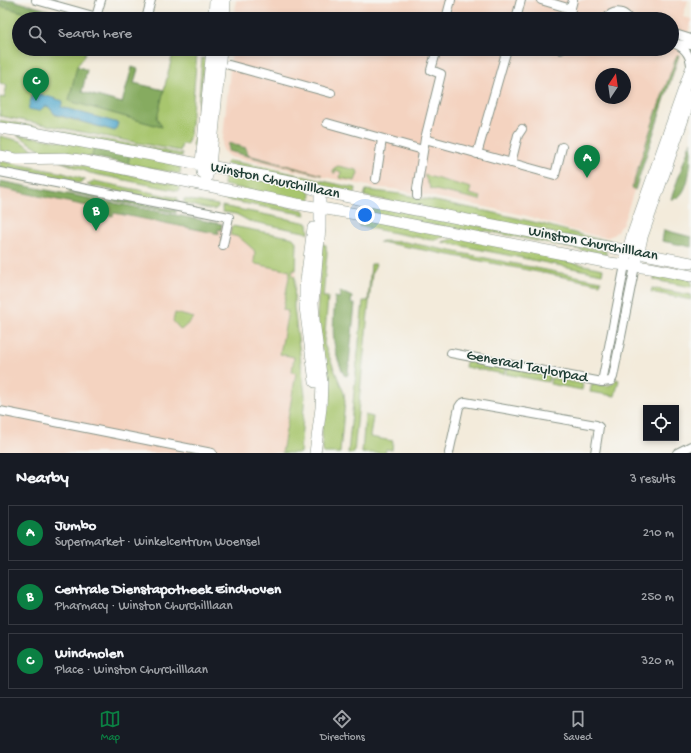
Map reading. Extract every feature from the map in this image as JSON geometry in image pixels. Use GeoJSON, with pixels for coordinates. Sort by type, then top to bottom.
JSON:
{"type":"FeatureCollection","features":[{"type":"Feature","properties":{"kind":"main road"},"geometry":{"type":"LineString","coordinates":[[214,12],[215,0]]}},
{"type":"Feature","properties":{"kind":"main road"},"geometry":{"type":"LineString","coordinates":[[224,12],[225,0]]}},
{"type":"Feature","properties":{"kind":"main road"},"geometry":{"type":"LineString","coordinates":[[206,166],[211,56]]}},
{"type":"Feature","properties":{"kind":"main road"},"geometry":{"type":"LineString","coordinates":[[204,186],[220,56]]}},
{"type":"Feature","properties":{"kind":"main road"},"geometry":{"type":"LineString","coordinates":[[630,265],[627,251],[691,69]]}},
{"type":"Feature","properties":{"kind":"main road"},"geometry":{"type":"LineString","coordinates":[[630,265],[638,253],[642,237],[691,96]]}},
{"type":"Feature","properties":{"kind":"main road","name":"Winston Churchilllaan"},"geometry":{"type":"LineString","coordinates":[[0,128],[29,132],[295,182],[320,190],[691,263]]}},
{"type":"Feature","properties":{"kind":"main road","name":"Winston Churchilllaan"},"geometry":{"type":"LineString","coordinates":[[0,156],[16,159],[71,158],[318,208],[691,276]]}},
{"type":"Feature","properties":{"kind":"main road"},"geometry":{"type":"LineString","coordinates":[[315,453],[321,408],[316,392],[307,333],[305,288],[320,190]]}},
{"type":"Feature","properties":{"kind":"main road"},"geometry":{"type":"LineString","coordinates":[[318,436],[319,453]]}},
{"type":"Feature","properties":{"kind":"street"},"geometry":{"type":"LineString","coordinates":[[36,0],[79,12]]}},
{"type":"Feature","properties":{"kind":"street"},"geometry":{"type":"LineString","coordinates":[[100,12],[101,0]]}},
{"type":"Feature","properties":{"kind":"street"},"geometry":{"type":"LineString","coordinates":[[148,12],[151,0]]}},
{"type":"Feature","properties":{"kind":"street"},"geometry":{"type":"LineString","coordinates":[[448,12],[451,0]]}},
{"type":"Feature","properties":{"kind":"street"},"geometry":{"type":"LineString","coordinates":[[518,12],[521,0]]}},
{"type":"Feature","properties":{"kind":"street"},"geometry":{"type":"LineString","coordinates":[[541,0],[571,8]]}},
{"type":"Feature","properties":{"kind":"street"},"geometry":{"type":"LineString","coordinates":[[570,12],[573,0]]}},
{"type":"Feature","properties":{"kind":"street"},"geometry":{"type":"LineString","coordinates":[[679,36],[691,40]]}},
{"type":"Feature","properties":{"kind":"street"},"geometry":{"type":"LineString","coordinates":[[679,43],[691,40]]}},
{"type":"Feature","properties":{"kind":"street"},"geometry":{"type":"LineString","coordinates":[[679,47],[685,50],[690,57],[691,65]]}},
{"type":"Feature","properties":{"kind":"street"},"geometry":{"type":"LineString","coordinates":[[417,196],[425,139],[441,74],[431,70],[435,56]]}},
{"type":"Feature","properties":{"kind":"street"},"geometry":{"type":"LineString","coordinates":[[477,154],[505,56]]}},
{"type":"Feature","properties":{"kind":"street"},"geometry":{"type":"LineString","coordinates":[[229,65],[331,93]]}},
{"type":"Feature","properties":{"kind":"street"},"geometry":{"type":"LineString","coordinates":[[327,123],[423,150]]}},
{"type":"Feature","properties":{"kind":"street"},"geometry":{"type":"LineString","coordinates":[[511,163],[518,135],[522,129]]}},
{"type":"Feature","properties":{"kind":"street"},"geometry":{"type":"LineString","coordinates":[[376,178],[382,139]]}},
{"type":"Feature","properties":{"kind":"street"},"geometry":{"type":"LineString","coordinates":[[425,139],[554,175],[562,147]]}},
{"type":"Feature","properties":{"kind":"street"},"geometry":{"type":"LineString","coordinates":[[0,172],[228,217],[223,244]]}},
{"type":"Feature","properties":{"kind":"street","name":"Generaal Taylorpad"},"geometry":{"type":"LineString","coordinates":[[451,352],[602,382],[630,265]]}},
{"type":"Feature","properties":{"kind":"street"},"geometry":{"type":"LineString","coordinates":[[449,453],[459,407],[465,402],[596,425],[599,427],[595,453]]}},
{"type":"Feature","properties":{"kind":"street"},"geometry":{"type":"LineString","coordinates":[[0,411],[212,453]]}},
{"type":"Feature","properties":{"kind":"street"},"geometry":{"type":"LineString","coordinates":[[678,453],[691,446]]}},
{"type":"Feature","properties":{"kind":"shaded area"},"geometry":{"type":"Polygon","coordinates":[[[236,0],[688,0],[683,17],[691,19],[691,23],[623,223],[613,235],[608,237],[600,237],[564,228],[528,216],[394,189],[373,187],[230,157],[225,153],[222,147],[231,56],[679,56],[679,12],[235,12],[236,0]]]}},
{"type":"Feature","properties":{"kind":"shaded area"},"geometry":{"type":"Polygon","coordinates":[[[0,183],[259,232],[294,261],[297,267],[289,314],[299,349],[303,394],[299,453],[0,453],[0,183]]]}},
{"type":"Feature","properties":{"kind":"green space"},"geometry":{"type":"Polygon","coordinates":[[[0,0],[12,0],[55,12],[23,12],[0,6],[0,0]]]}},
{"type":"Feature","properties":{"kind":"green space"},"geometry":{"type":"Polygon","coordinates":[[[0,6],[23,12],[12,12],[12,56],[84,56],[77,66],[69,101],[162,127],[157,118],[172,56],[197,56],[190,135],[187,144],[182,144],[180,151],[0,116],[0,97],[4,98],[7,85],[0,83],[0,6]],[[33,93],[42,108],[45,106],[49,107],[55,115],[115,131],[118,123],[61,107],[63,101],[33,93]]]}},
{"type":"Feature","properties":{"kind":"green space"},"geometry":{"type":"Polygon","coordinates":[[[677,56],[679,56],[635,190],[632,188],[656,113],[677,56]]]}},
{"type":"Feature","properties":{"kind":"green space"},"geometry":{"type":"Polygon","coordinates":[[[202,58],[208,59],[203,73],[196,146],[192,145],[196,133],[202,58]]]}},
{"type":"Feature","properties":{"kind":"green space"},"geometry":{"type":"Polygon","coordinates":[[[77,66],[87,70],[82,92],[122,103],[132,67],[138,69],[134,83],[164,90],[157,118],[162,127],[69,101],[77,66]]]}},
{"type":"Feature","properties":{"kind":"green space"},"geometry":{"type":"Polygon","coordinates":[[[0,120],[182,154],[182,157],[0,124],[0,120]]]}},
{"type":"Feature","properties":{"kind":"green space"},"geometry":{"type":"Polygon","coordinates":[[[17,135],[94,146],[92,157],[51,156],[17,135]]]}},
{"type":"Feature","properties":{"kind":"green space"},"geometry":{"type":"Polygon","coordinates":[[[0,136],[20,141],[43,156],[0,153],[0,136]]]}},
{"type":"Feature","properties":{"kind":"green space"},"geometry":{"type":"Polygon","coordinates":[[[691,141],[690,167],[686,185],[683,193],[678,197],[671,199],[691,141]]]}},
{"type":"Feature","properties":{"kind":"green space"},"geometry":{"type":"Polygon","coordinates":[[[229,143],[246,148],[248,155],[322,175],[228,151],[229,143]]]}},
{"type":"Feature","properties":{"kind":"green space"},"geometry":{"type":"Polygon","coordinates":[[[94,146],[130,153],[128,164],[92,157],[94,146]]]}},
{"type":"Feature","properties":{"kind":"green space"},"geometry":{"type":"Polygon","coordinates":[[[130,153],[181,163],[180,174],[128,164],[130,153]]]}},
{"type":"Feature","properties":{"kind":"green space"},"geometry":{"type":"Polygon","coordinates":[[[0,161],[63,173],[86,180],[78,183],[0,169],[0,161]]]}},
{"type":"Feature","properties":{"kind":"green space"},"geometry":{"type":"Polygon","coordinates":[[[60,161],[179,185],[179,191],[90,173],[60,161]]]}},
{"type":"Feature","properties":{"kind":"green space"},"geometry":{"type":"Polygon","coordinates":[[[228,161],[356,188],[355,194],[225,164],[228,161]]]}},
{"type":"Feature","properties":{"kind":"green space"},"geometry":{"type":"Polygon","coordinates":[[[338,166],[357,170],[358,173],[355,181],[340,178],[341,172],[336,170],[335,173],[333,173],[334,168],[338,166]]]}},
{"type":"Feature","properties":{"kind":"green space"},"geometry":{"type":"Polygon","coordinates":[[[225,172],[300,186],[311,192],[310,203],[224,185],[225,172]]]}},
{"type":"Feature","properties":{"kind":"green space"},"geometry":{"type":"Polygon","coordinates":[[[424,175],[471,188],[469,194],[481,197],[480,200],[431,189],[424,175]]]}},
{"type":"Feature","properties":{"kind":"green space"},"geometry":{"type":"Polygon","coordinates":[[[0,181],[222,224],[221,230],[218,229],[220,234],[114,213],[113,216],[91,211],[87,206],[0,188],[0,181]]]}},
{"type":"Feature","properties":{"kind":"green space"},"geometry":{"type":"Polygon","coordinates":[[[94,181],[178,198],[178,203],[87,185],[94,181]]]}},
{"type":"Feature","properties":{"kind":"green space"},"geometry":{"type":"Polygon","coordinates":[[[69,190],[176,210],[176,213],[69,192],[69,190]]]}},
{"type":"Feature","properties":{"kind":"green space"},"geometry":{"type":"Polygon","coordinates":[[[366,190],[400,194],[495,213],[596,239],[609,240],[608,244],[364,196],[366,190]]]}},
{"type":"Feature","properties":{"kind":"green space"},"geometry":{"type":"Polygon","coordinates":[[[223,193],[303,210],[306,215],[222,199],[223,193]]]}},
{"type":"Feature","properties":{"kind":"green space"},"geometry":{"type":"Polygon","coordinates":[[[184,199],[218,205],[218,207],[214,210],[186,204],[184,199]]]}},
{"type":"Feature","properties":{"kind":"green space"},"geometry":{"type":"Polygon","coordinates":[[[363,203],[606,251],[606,255],[487,231],[475,232],[361,213],[363,203]]]}},
{"type":"Feature","properties":{"kind":"green space"},"geometry":{"type":"Polygon","coordinates":[[[222,206],[308,223],[309,233],[249,221],[236,214],[223,212],[222,206]]]}},
{"type":"Feature","properties":{"kind":"green space"},"geometry":{"type":"Polygon","coordinates":[[[360,218],[451,235],[431,240],[359,226],[360,218]]]}},
{"type":"Feature","properties":{"kind":"green space"},"geometry":{"type":"Polygon","coordinates":[[[232,226],[290,237],[297,243],[296,270],[293,270],[292,276],[295,277],[294,307],[305,395],[300,453],[282,453],[296,373],[292,372],[294,357],[280,354],[288,311],[283,310],[290,271],[256,264],[254,262],[254,250],[239,237],[230,235],[232,226]]]}},
{"type":"Feature","properties":{"kind":"green space"},"geometry":{"type":"Polygon","coordinates":[[[664,230],[691,237],[691,247],[662,241],[664,230]]]}},
{"type":"Feature","properties":{"kind":"green space"},"geometry":{"type":"Polygon","coordinates":[[[461,237],[542,253],[556,259],[603,269],[602,274],[442,242],[461,237]]]}},
{"type":"Feature","properties":{"kind":"green space"},"geometry":{"type":"Polygon","coordinates":[[[379,242],[405,242],[601,281],[600,284],[379,242]]]}},
{"type":"Feature","properties":{"kind":"green space"},"geometry":{"type":"Polygon","coordinates":[[[322,244],[326,245],[327,253],[323,297],[328,297],[324,344],[344,393],[345,402],[340,453],[323,453],[317,316],[322,244]]]}},
{"type":"Feature","properties":{"kind":"green space"},"geometry":{"type":"Polygon","coordinates":[[[371,264],[376,264],[372,273],[354,453],[348,453],[363,301],[368,301],[371,264]]]}},
{"type":"Feature","properties":{"kind":"green space"},"geometry":{"type":"Polygon","coordinates":[[[655,272],[691,279],[691,287],[654,280],[655,272]]]}},
{"type":"Feature","properties":{"kind":"green space"},"geometry":{"type":"Polygon","coordinates":[[[652,288],[691,295],[691,300],[651,292],[652,288]]]}},
{"type":"Feature","properties":{"kind":"green space"},"geometry":{"type":"Polygon","coordinates":[[[340,291],[352,297],[351,303],[355,304],[347,376],[344,375],[334,345],[335,297],[340,298],[340,291]]]}},
{"type":"Feature","properties":{"kind":"green space"},"geometry":{"type":"Polygon","coordinates":[[[175,313],[194,318],[181,330],[173,321],[175,313]]]}},
{"type":"Feature","properties":{"kind":"green space"},"geometry":{"type":"Polygon","coordinates":[[[473,360],[506,366],[504,374],[465,367],[466,362],[473,360]]]}},
{"type":"Feature","properties":{"kind":"green space"},"geometry":{"type":"Polygon","coordinates":[[[508,367],[550,375],[548,382],[506,374],[508,367]]]}},
{"type":"Feature","properties":{"kind":"green space"},"geometry":{"type":"Polygon","coordinates":[[[551,378],[583,384],[582,390],[550,384],[551,378]]]}},
{"type":"Feature","properties":{"kind":"green space"},"geometry":{"type":"Polygon","coordinates":[[[616,379],[619,380],[615,396],[590,392],[592,383],[609,385],[616,379]]]}},
{"type":"Feature","properties":{"kind":"green space"},"geometry":{"type":"Polygon","coordinates":[[[365,415],[373,417],[370,437],[393,441],[392,450],[386,449],[385,453],[362,453],[365,415]]]}},
{"type":"Feature","properties":{"kind":"water"},"geometry":{"type":"Polygon","coordinates":[[[33,92],[63,101],[61,107],[118,123],[115,131],[55,114],[49,107],[45,106],[39,111],[28,109],[33,92]]]}},
{"type":"Feature","properties":{"kind":"place","name":"Windmolen"},"geometry":{"type":"Point","coordinates":[36,101]}},
{"type":"Feature","properties":{"kind":"place","name":"Jumbo"},"geometry":{"type":"Point","coordinates":[587,178]}},
{"type":"Feature","properties":{"kind":"place","name":"Centrale Dienstapotheek Eindhoven"},"geometry":{"type":"Point","coordinates":[96,231]}}]}
